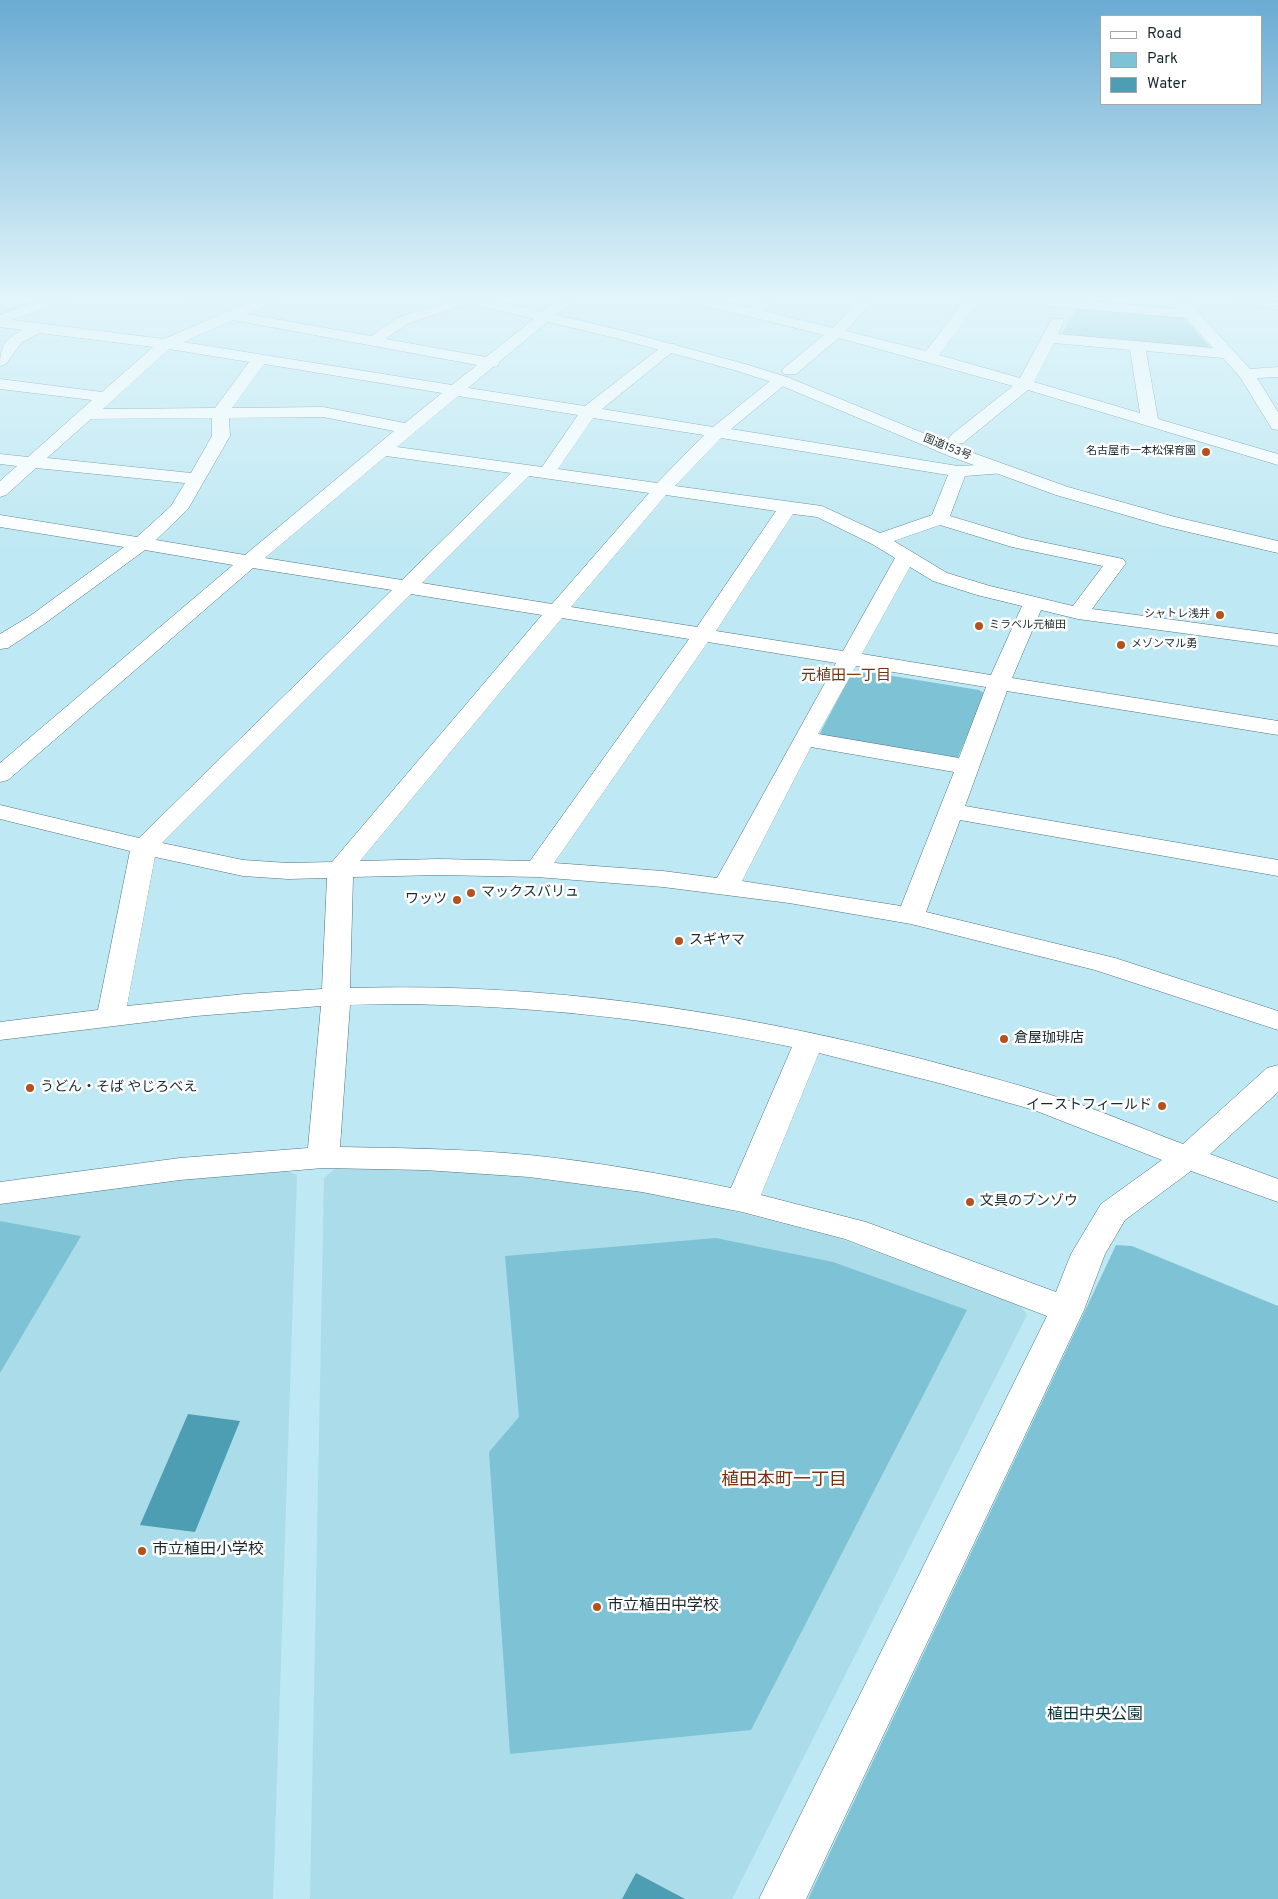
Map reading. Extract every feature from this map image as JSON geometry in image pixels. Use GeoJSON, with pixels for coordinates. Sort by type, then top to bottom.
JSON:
{"type":"FeatureCollection","features":[{"type":"Feature","properties":{"kind":"main road"},"geometry":{"type":"LineString","coordinates":[[0,491],[122,383]]}},
{"type":"Feature","properties":{"kind":"main road"},"geometry":{"type":"LineString","coordinates":[[0,643],[37,620],[141,544],[179,509],[220,436],[220,413],[242,383]]}},
{"type":"Feature","properties":{"kind":"main road"},"geometry":{"type":"LineString","coordinates":[[401,383],[958,471],[998,469]]}},
{"type":"Feature","properties":{"kind":"main road"},"geometry":{"type":"LineString","coordinates":[[0,775],[249,562],[465,383]]}},
{"type":"Feature","properties":{"kind":"main road"},"geometry":{"type":"LineString","coordinates":[[547,473],[589,411],[625,383]]}},
{"type":"Feature","properties":{"kind":"main road"},"geometry":{"type":"LineString","coordinates":[[323,1157],[336,997],[340,869],[556,612],[662,490],[717,432],[778,383]]}},
{"type":"Feature","properties":{"kind":"main road","name":"国道153号"},"geometry":{"type":"LineString","coordinates":[[801,383],[998,469],[1063,492],[1176,524],[1278,546]]}},
{"type":"Feature","properties":{"kind":"main road","name":"国道153号"},"geometry":{"type":"LineString","coordinates":[[811,383],[846,392],[1019,465],[1100,493],[1212,522],[1278,536]]}},
{"type":"Feature","properties":{"kind":"main road"},"geometry":{"type":"LineString","coordinates":[[1020,383],[1278,460]]}},
{"type":"Feature","properties":{"kind":"main road"},"geometry":{"type":"LineString","coordinates":[[1143,383],[1150,422]]}},
{"type":"Feature","properties":{"kind":"main road"},"geometry":{"type":"LineString","coordinates":[[1251,383],[1278,425]]}},
{"type":"Feature","properties":{"kind":"main road"},"geometry":{"type":"LineString","coordinates":[[0,384],[105,398]]}},
{"type":"Feature","properties":{"kind":"main road"},"geometry":{"type":"LineString","coordinates":[[957,439],[1025,384]]}},
{"type":"Feature","properties":{"kind":"main road"},"geometry":{"type":"LineString","coordinates":[[86,414],[323,412],[409,428]]}},
{"type":"Feature","properties":{"kind":"main road"},"geometry":{"type":"LineString","coordinates":[[384,450],[822,512],[879,540],[940,577],[984,591],[1078,613],[1278,640]]}},
{"type":"Feature","properties":{"kind":"main road"},"geometry":{"type":"LineString","coordinates":[[0,459],[197,479]]}},
{"type":"Feature","properties":{"kind":"main road"},"geometry":{"type":"LineString","coordinates":[[111,1016],[144,847],[524,470]]}},
{"type":"Feature","properties":{"kind":"main road"},"geometry":{"type":"LineString","coordinates":[[940,519],[958,471]]}},
{"type":"Feature","properties":{"kind":"main road"},"geometry":{"type":"LineString","coordinates":[[537,869],[702,635],[788,507]]}},
{"type":"Feature","properties":{"kind":"main road"},"geometry":{"type":"LineString","coordinates":[[879,540],[940,519],[1020,543],[1116,563],[1078,613]]}},
{"type":"Feature","properties":{"kind":"main road"},"geometry":{"type":"LineString","coordinates":[[0,521],[1278,728]]}},
{"type":"Feature","properties":{"kind":"main road"},"geometry":{"type":"LineString","coordinates":[[726,886],[804,738],[906,557]]}},
{"type":"Feature","properties":{"kind":"main road"},"geometry":{"type":"LineString","coordinates":[[911,916],[999,683],[1033,604]]}},
{"type":"Feature","properties":{"kind":"main road"},"geometry":{"type":"LineString","coordinates":[[804,738],[968,767]]}},
{"type":"Feature","properties":{"kind":"main road"},"geometry":{"type":"LineString","coordinates":[[950,811],[1278,868]]}},
{"type":"Feature","properties":{"kind":"main road"},"geometry":{"type":"LineString","coordinates":[[0,812],[144,847],[243,868],[288,871],[439,867],[537,869],[726,886],[911,916],[1105,964],[1278,1021]]}},
{"type":"Feature","properties":{"kind":"main road"},"geometry":{"type":"LineString","coordinates":[[0,1031],[111,1016],[336,997],[395,995],[460,996],[607,1007],[725,1024],[809,1040],[901,1063],[1044,1103],[1278,1191]]}},
{"type":"Feature","properties":{"kind":"main road"},"geometry":{"type":"LineString","coordinates":[[742,1201],[809,1040]]}},
{"type":"Feature","properties":{"kind":"main road"},"geometry":{"type":"LineString","coordinates":[[782,1899],[1067,1310],[1088,1254],[1113,1212],[1187,1158],[1278,1076]]}},
{"type":"Feature","properties":{"kind":"main road"},"geometry":{"type":"LineString","coordinates":[[0,1193],[180,1169],[323,1157],[425,1159],[529,1166],[642,1181],[742,1201],[854,1230],[1067,1310]]}},
{"type":"Feature","properties":{"kind":"shaded area","name":"市立植田中学校"},"geometry":{"type":"Polygon","coordinates":[[[337,1167],[471,1171],[666,1194],[835,1237],[1020,1305],[1027,1315],[732,1899],[310,1899],[324,1178],[337,1167]]]}},
{"type":"Feature","properties":{"kind":"shaded area","name":"市立植田小学校"},"geometry":{"type":"Polygon","coordinates":[[[283,1170],[297,1175],[273,1899],[0,1899],[0,1203],[200,1175],[283,1170]]]}},
{"type":"Feature","properties":{"kind":"green space"},"geometry":{"type":"Polygon","coordinates":[[[862,671],[979,690],[985,694],[958,757],[948,760],[824,738],[820,733],[852,673],[862,671]]]}},
{"type":"Feature","properties":{"kind":"green space"},"geometry":{"type":"Polygon","coordinates":[[[0,1221],[81,1236],[0,1373],[0,1221]]]}},
{"type":"Feature","properties":{"kind":"green space"},"geometry":{"type":"Polygon","coordinates":[[[716,1238],[833,1262],[967,1310],[751,1730],[510,1754],[489,1452],[519,1417],[505,1256],[716,1238]]]}},
{"type":"Feature","properties":{"kind":"green space","name":"植田中央公園"},"geometry":{"type":"Polygon","coordinates":[[[1116,1245],[1132,1246],[1278,1306],[1278,1899],[808,1899],[1116,1245]]]}},
{"type":"Feature","properties":{"kind":"water"},"geometry":{"type":"Polygon","coordinates":[[[188,1414],[240,1421],[195,1532],[140,1525],[188,1414]]]}},
{"type":"Feature","properties":{"kind":"water"},"geometry":{"type":"Polygon","coordinates":[[[636,1873],[685,1899],[622,1899],[636,1873]]]}},
{"type":"Feature","properties":{"kind":"place","name":"名古屋市一本松保育園"},"geometry":{"type":"Point","coordinates":[1206,452]}},
{"type":"Feature","properties":{"kind":"place","name":"シャトレ浅井"},"geometry":{"type":"Point","coordinates":[1220,615]}},
{"type":"Feature","properties":{"kind":"place","name":"ミラベル元植田"},"geometry":{"type":"Point","coordinates":[979,626]}},
{"type":"Feature","properties":{"kind":"place","name":"メゾンマル勇"},"geometry":{"type":"Point","coordinates":[1121,645]}},
{"type":"Feature","properties":{"kind":"place","name":"マックスバリュ"},"geometry":{"type":"Point","coordinates":[471,893]}},
{"type":"Feature","properties":{"kind":"place","name":"ワッツ"},"geometry":{"type":"Point","coordinates":[457,900]}},
{"type":"Feature","properties":{"kind":"place","name":"スギヤマ"},"geometry":{"type":"Point","coordinates":[679,941]}},
{"type":"Feature","properties":{"kind":"place","name":"倉屋珈琲店"},"geometry":{"type":"Point","coordinates":[1004,1039]}},
{"type":"Feature","properties":{"kind":"place","name":"うどん・そば やじろべえ"},"geometry":{"type":"Point","coordinates":[30,1088]}},
{"type":"Feature","properties":{"kind":"place","name":"イーストフィールド"},"geometry":{"type":"Point","coordinates":[1162,1106]}},
{"type":"Feature","properties":{"kind":"place","name":"文具のブンゾウ"},"geometry":{"type":"Point","coordinates":[970,1202]}},
{"type":"Feature","properties":{"kind":"place","name":"市立植田小学校"},"geometry":{"type":"Point","coordinates":[142,1551]}},
{"type":"Feature","properties":{"kind":"place","name":"市立植田中学校"},"geometry":{"type":"Point","coordinates":[597,1607]}},
{"type":"Feature","properties":{"kind":"district","name":"元植田一丁目"},"geometry":{"type":"Point","coordinates":[846,677]}},
{"type":"Feature","properties":{"kind":"district","name":"植田本町一丁目"},"geometry":{"type":"Point","coordinates":[784,1481]}}]}
